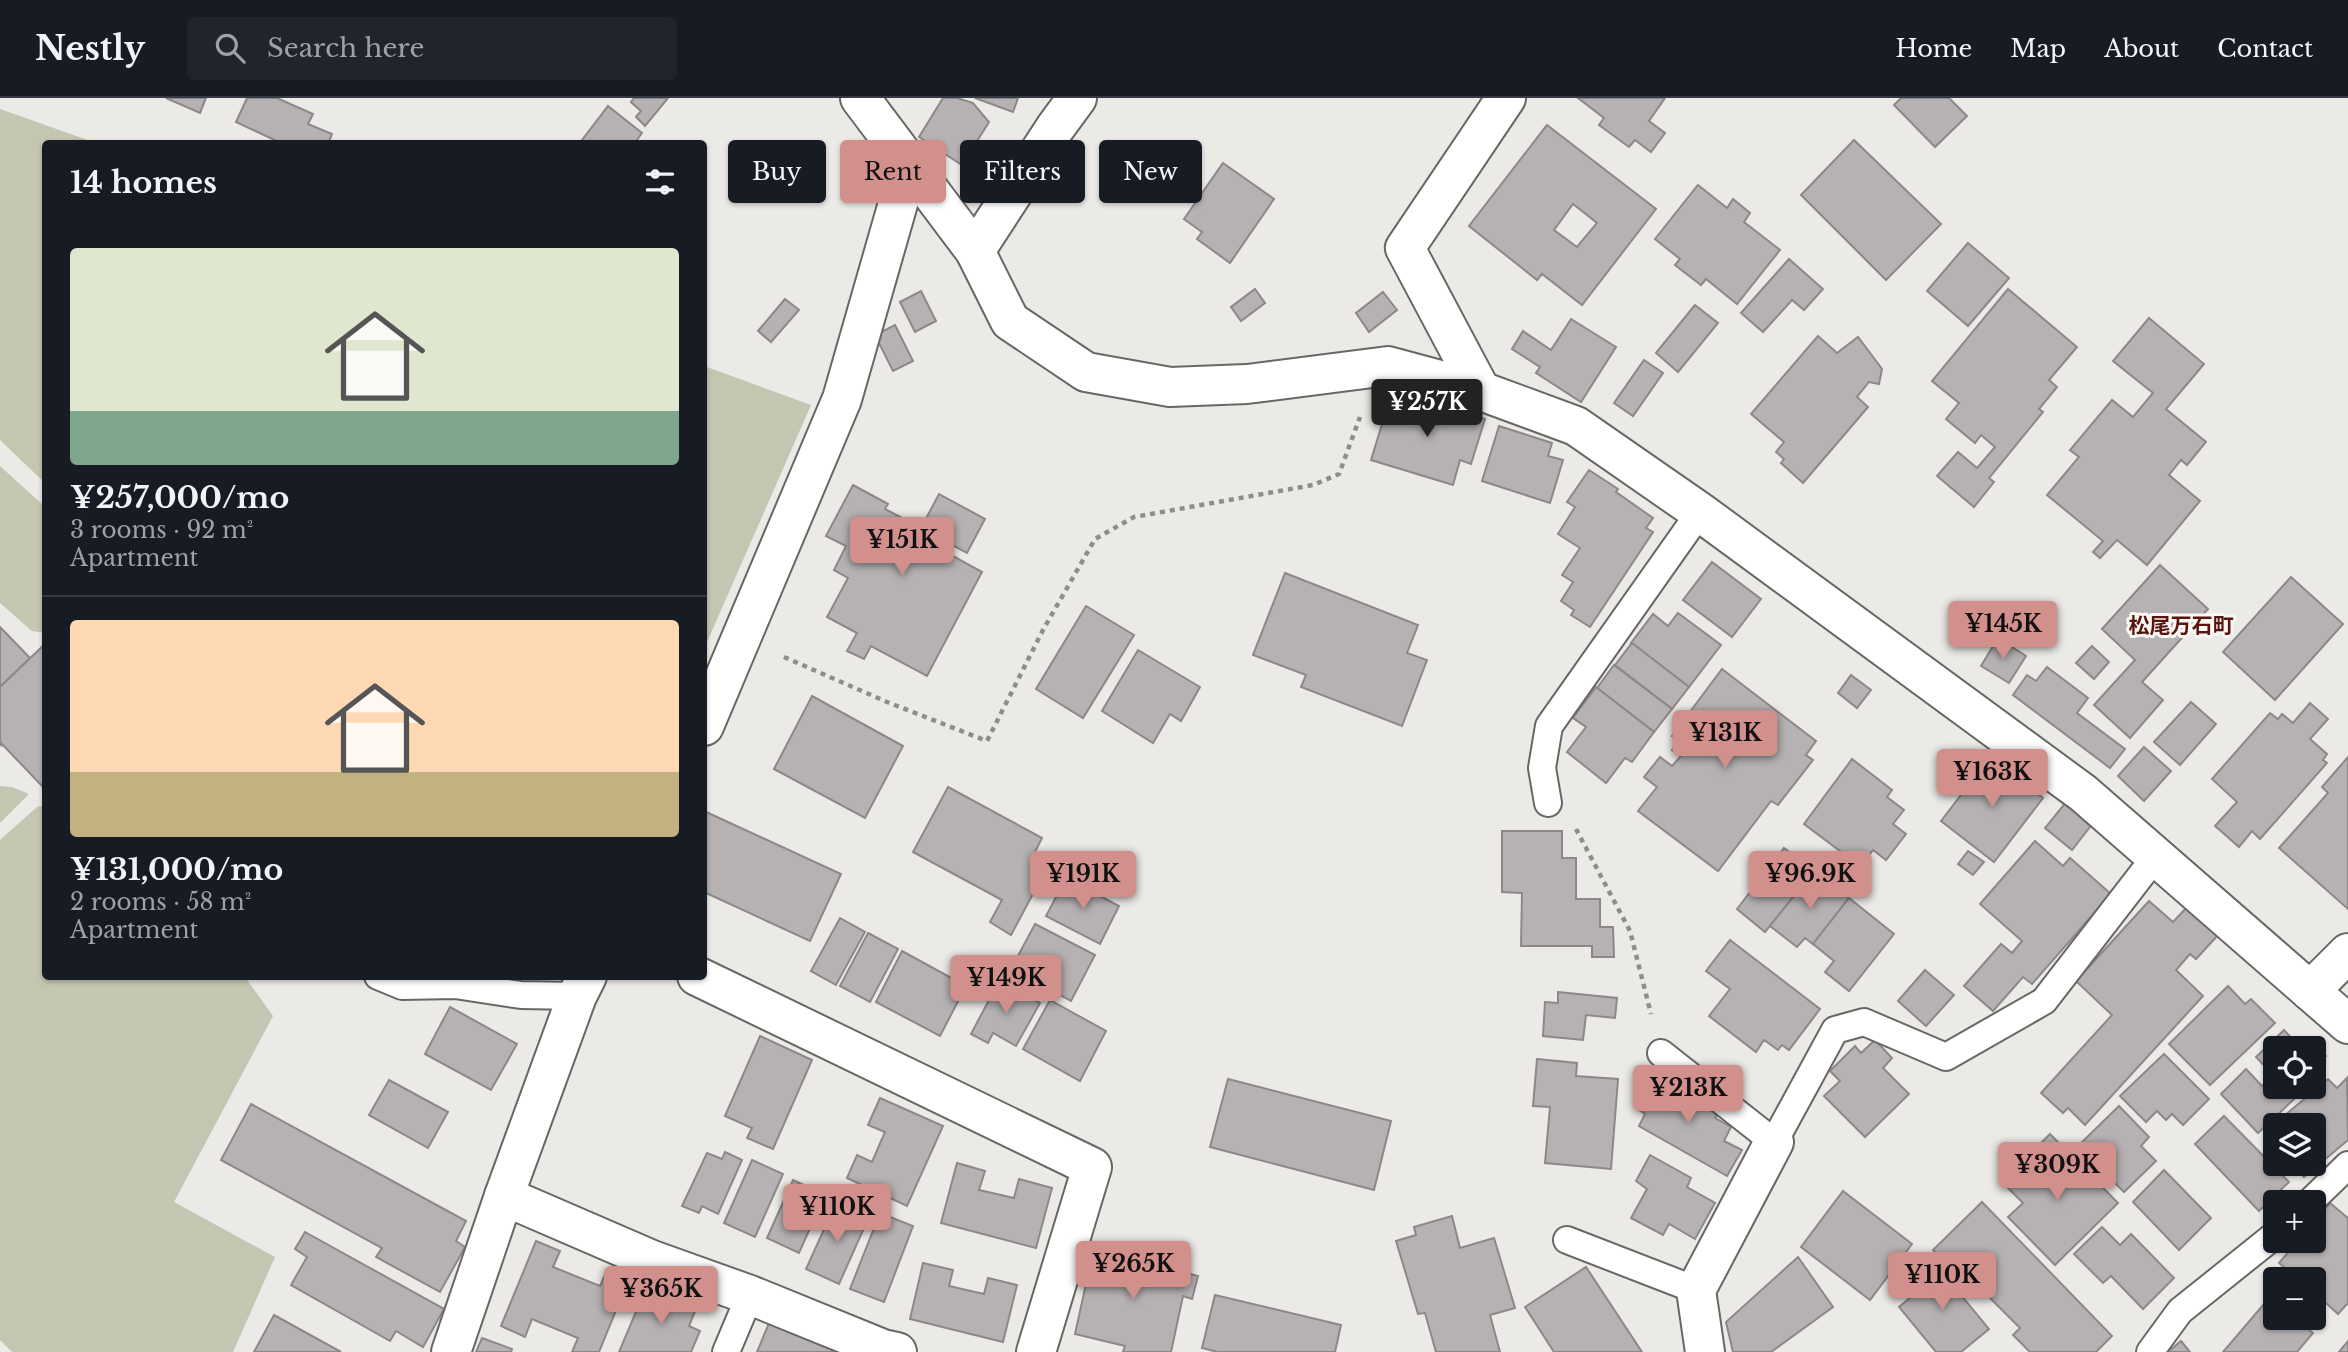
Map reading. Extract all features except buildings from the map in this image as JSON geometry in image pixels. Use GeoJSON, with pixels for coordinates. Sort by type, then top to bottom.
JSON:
{"type":"FeatureCollection","features":[{"type":"Feature","properties":{"kind":"street"},"geometry":{"type":"LineString","coordinates":[[860,98],[891,140]]}},
{"type":"Feature","properties":{"kind":"street"},"geometry":{"type":"LineString","coordinates":[[975,251],[1077,98]]}},
{"type":"Feature","properties":{"kind":"street"},"geometry":{"type":"LineString","coordinates":[[1481,391],[1405,248],[1506,98]]}},
{"type":"Feature","properties":{"kind":"street"},"geometry":{"type":"LineString","coordinates":[[707,719],[842,399],[898,203]]}},
{"type":"Feature","properties":{"kind":"street"},"geometry":{"type":"LineString","coordinates":[[938,203],[975,251],[1010,321],[1086,372],[1170,387],[1247,384],[1388,366],[1481,391],[1576,425],[1700,512],[2083,793],[2348,1024]]}},
{"type":"Feature","properties":{"kind":"street"},"geometry":{"type":"LineString","coordinates":[[2310,991],[2348,953]]}},
{"type":"Feature","properties":{"kind":"street"},"geometry":{"type":"LineString","coordinates":[[704,980],[1091,1167],[1036,1352]]}},
{"type":"Feature","properties":{"kind":"street"},"geometry":{"type":"LineString","coordinates":[[451,1352],[504,1196],[582,986]]}},
{"type":"Feature","properties":{"kind":"street"},"geometry":{"type":"LineString","coordinates":[[1705,1352],[1696,1290],[1774,1142]]}},
{"type":"Feature","properties":{"kind":"street"},"geometry":{"type":"LineString","coordinates":[[504,1196],[652,1259],[883,1349],[897,1352]]}},
{"type":"Feature","properties":{"kind":"lane"},"geometry":{"type":"LineString","coordinates":[[1548,803],[1542,768],[1549,726],[1700,512]]}},
{"type":"Feature","properties":{"kind":"lane"},"geometry":{"type":"LineString","coordinates":[[1661,1053],[1774,1142],[1835,1031],[1864,1022],[1946,1057],[2044,1001],[2157,856]]}},
{"type":"Feature","properties":{"kind":"lane"},"geometry":{"type":"LineString","coordinates":[[388,980],[402,986],[455,985],[521,995],[582,986]]}},
{"type":"Feature","properties":{"kind":"lane"},"geometry":{"type":"LineString","coordinates":[[2322,1190],[2348,1165]]}},
{"type":"Feature","properties":{"kind":"lane"},"geometry":{"type":"LineString","coordinates":[[1567,1240],[1696,1290]]}},
{"type":"Feature","properties":{"kind":"lane"},"geometry":{"type":"LineString","coordinates":[[2150,1352],[2180,1311],[2263,1245]]}},
{"type":"Feature","properties":{"kind":"lane"},"geometry":{"type":"LineString","coordinates":[[726,1352],[750,1295]]}},
{"type":"Feature","properties":{"kind":"path"},"geometry":{"type":"LineString","coordinates":[[741,639],[887,702],[987,741],[1043,630],[1095,539],[1134,517],[1301,488],[1339,474],[1368,394],[1368,369]]}},
{"type":"Feature","properties":{"kind":"path"},"geometry":{"type":"LineString","coordinates":[[1548,803],[1568,814],[1630,931],[1661,1053]]}},
{"type":"Feature","properties":{"kind":"green space"},"geometry":{"type":"Polygon","coordinates":[[[0,109],[88,140],[42,140],[42,480],[0,440],[0,109]]]}},
{"type":"Feature","properties":{"kind":"green space"},"geometry":{"type":"Polygon","coordinates":[[[707,367],[811,405],[707,642],[707,367]]]}},
{"type":"Feature","properties":{"kind":"green space"},"geometry":{"type":"Polygon","coordinates":[[[0,466],[42,504],[42,633],[32,631],[0,603],[0,466]]]}},
{"type":"Feature","properties":{"kind":"green space"},"geometry":{"type":"Polygon","coordinates":[[[0,786],[12,787],[29,794],[0,823],[0,786]]]}},
{"type":"Feature","properties":{"kind":"green space"},"geometry":{"type":"Polygon","coordinates":[[[42,806],[42,980],[247,980],[273,1016],[174,1202],[275,1257],[233,1352],[12,1352],[0,1340],[0,840],[37,807],[42,806]]]}},
{"type":"Feature","properties":{"kind":"district","name":"松尾万石町"},"geometry":{"type":"Point","coordinates":[2181,626]}}]}
